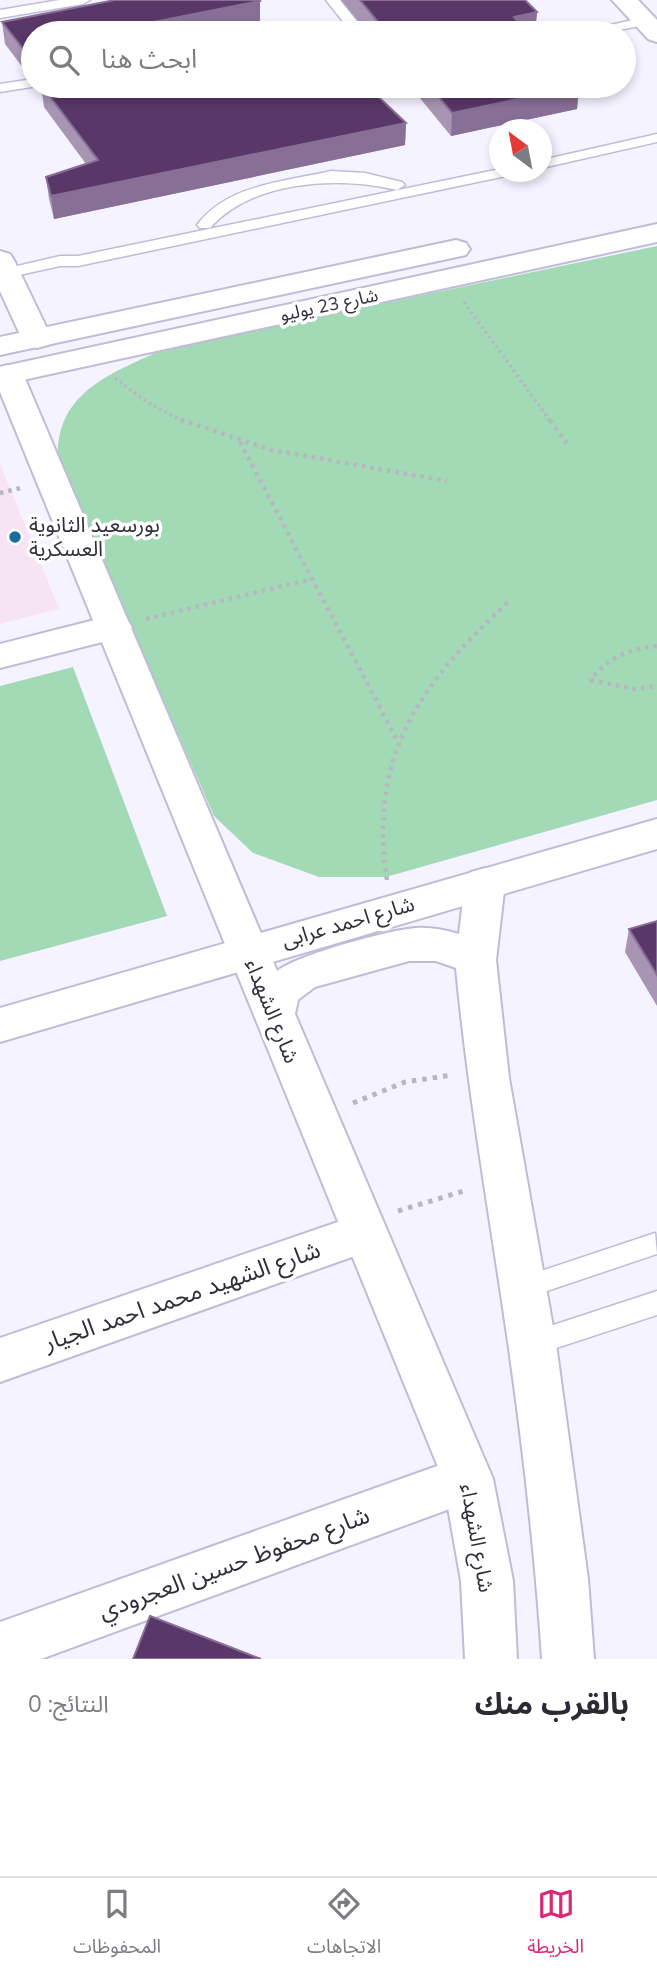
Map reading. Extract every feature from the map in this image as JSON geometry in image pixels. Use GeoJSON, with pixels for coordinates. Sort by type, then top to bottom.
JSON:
{"type":"FeatureCollection","features":[{"type":"Feature","properties":{"kind":"main road"},"geometry":{"type":"LineString","coordinates":[[624,0],[651,28]]}},
{"type":"Feature","properties":{"kind":"main road","name":"شارع 23 يوليو"},"geometry":{"type":"LineString","coordinates":[[3,365],[37,339],[657,207]]}},
{"type":"Feature","properties":{"kind":"main road","name":"شارع 23 يوليو"},"geometry":{"type":"LineString","coordinates":[[3,365],[92,356],[657,233]]}},
{"type":"Feature","properties":{"kind":"main road"},"geometry":{"type":"LineString","coordinates":[[3,266],[37,339]]}},
{"type":"Feature","properties":{"kind":"main road","name":"شارع الشهداء"},"geometry":{"type":"LineString","coordinates":[[3,365],[468,1479],[486,1581],[491,1659]]}},
{"type":"Feature","properties":{"kind":"main road"},"geometry":{"type":"LineString","coordinates":[[0,656],[114,627]]}},
{"type":"Feature","properties":{"kind":"main road","name":"شارع احمد عرابى"},"geometry":{"type":"LineString","coordinates":[[0,1025],[657,834]]}},
{"type":"Feature","properties":{"kind":"main road"},"geometry":{"type":"LineString","coordinates":[[485,883],[476,960],[488,1078],[532,1344],[562,1579],[568,1659]]}},
{"type":"Feature","properties":{"kind":"main road"},"geometry":{"type":"LineString","coordinates":[[274,1017],[279,992],[302,974],[427,943],[462,951],[476,960]]}},
{"type":"Feature","properties":{"kind":"main road","name":"شارع الشهيد محمد احمد الجيار"},"geometry":{"type":"LineString","coordinates":[[0,1360],[362,1228]]}},
{"type":"Feature","properties":{"kind":"main road","name":"شارع محفوظ حسين العجرودي"},"geometry":{"type":"LineString","coordinates":[[0,1648],[468,1479]]}},
{"type":"Feature","properties":{"kind":"lane"},"geometry":{"type":"LineString","coordinates":[[0,15],[83,0]]}},
{"type":"Feature","properties":{"kind":"lane"},"geometry":{"type":"LineString","coordinates":[[333,0],[350,21]]}},
{"type":"Feature","properties":{"kind":"lane"},"geometry":{"type":"LineString","coordinates":[[0,88],[21,85]]}},
{"type":"Feature","properties":{"kind":"lane"},"geometry":{"type":"LineString","coordinates":[[552,153],[657,135]]}},
{"type":"Feature","properties":{"kind":"lane"},"geometry":{"type":"LineString","coordinates":[[552,161],[657,135]]}},
{"type":"Feature","properties":{"kind":"lane"},"geometry":{"type":"LineString","coordinates":[[60,261],[82,251],[489,165]]}},
{"type":"Feature","properties":{"kind":"lane"},"geometry":{"type":"LineString","coordinates":[[205,225],[221,207],[248,194],[331,176],[365,178],[397,186]]}},
{"type":"Feature","properties":{"kind":"lane"},"geometry":{"type":"LineString","coordinates":[[3,266],[78,261],[489,176]]}},
{"type":"Feature","properties":{"kind":"lane"},"geometry":{"type":"LineString","coordinates":[[523,1287],[655,1244]]}},
{"type":"Feature","properties":{"kind":"lane"},"geometry":{"type":"LineString","coordinates":[[532,1344],[657,1303]]}},
{"type":"Feature","properties":{"kind":"path"},"geometry":{"type":"LineString","coordinates":[[447,279],[568,444]]}},
{"type":"Feature","properties":{"kind":"path"},"geometry":{"type":"LineString","coordinates":[[92,356],[126,388],[155,408],[183,422],[239,441],[343,465],[447,481]]}},
{"type":"Feature","properties":{"kind":"path"},"geometry":{"type":"LineString","coordinates":[[239,441],[398,742]]}},
{"type":"Feature","properties":{"kind":"path"},"geometry":{"type":"LineString","coordinates":[[114,627],[312,579]]}},
{"type":"Feature","properties":{"kind":"path"},"geometry":{"type":"LineString","coordinates":[[394,909],[381,858],[379,814],[387,768],[408,718],[444,666],[472,634],[508,602]]}},
{"type":"Feature","properties":{"kind":"path"},"geometry":{"type":"LineString","coordinates":[[657,646],[635,648],[615,655],[600,666],[592,680],[635,689],[657,686]]}},
{"type":"Feature","properties":{"kind":"path"},"geometry":{"type":"LineString","coordinates":[[319,1122],[361,1099],[405,1082],[452,1076],[488,1078]]}},
{"type":"Feature","properties":{"kind":"path"},"geometry":{"type":"LineString","coordinates":[[362,1228],[504,1178]]}},
{"type":"Feature","properties":{"kind":"shaded area","name":"بورسعيد الثانوية العسكرية"},"geometry":{"type":"Polygon","coordinates":[[[0,464],[59,609],[0,624],[0,464]]]}},
{"type":"Feature","properties":{"kind":"green space"},"geometry":{"type":"Polygon","coordinates":[[[657,246],[657,800],[386,877],[319,877],[253,853],[214,816],[58,459],[60,436],[66,417],[90,388],[125,367],[164,349],[657,246]]]}},
{"type":"Feature","properties":{"kind":"green space"},"geometry":{"type":"Polygon","coordinates":[[[73,667],[167,916],[0,961],[0,686],[73,667]]]}},
{"type":"Feature","properties":{"kind":"building"},"geometry":{"type":"Polygon","coordinates":[[[115,0],[260,1],[159,21],[21,21],[21,46],[2,22],[115,0]]]}},
{"type":"Feature","properties":{"kind":"building"},"geometry":{"type":"Polygon","coordinates":[[[360,0],[525,0],[537,12],[514,17],[518,21],[377,21],[360,0]]]}},
{"type":"Feature","properties":{"kind":"building"},"geometry":{"type":"Polygon","coordinates":[[[51,98],[380,98],[406,123],[51,196],[46,177],[98,160],[51,98]]]}},
{"type":"Feature","properties":{"kind":"building"},"geometry":{"type":"Polygon","coordinates":[[[440,98],[523,98],[452,113],[440,98]]]}},
{"type":"Feature","properties":{"kind":"building"},"geometry":{"type":"Polygon","coordinates":[[[657,921],[657,975],[629,929],[657,921]]]}},
{"type":"Feature","properties":{"kind":"building"},"geometry":{"type":"Polygon","coordinates":[[[150,1616],[261,1659],[133,1659],[150,1616]]]}},
{"type":"Feature","properties":{"kind":"place","name":"بورسعيد الثانوية العسكرية"},"geometry":{"type":"Point","coordinates":[15,537]}}]}
